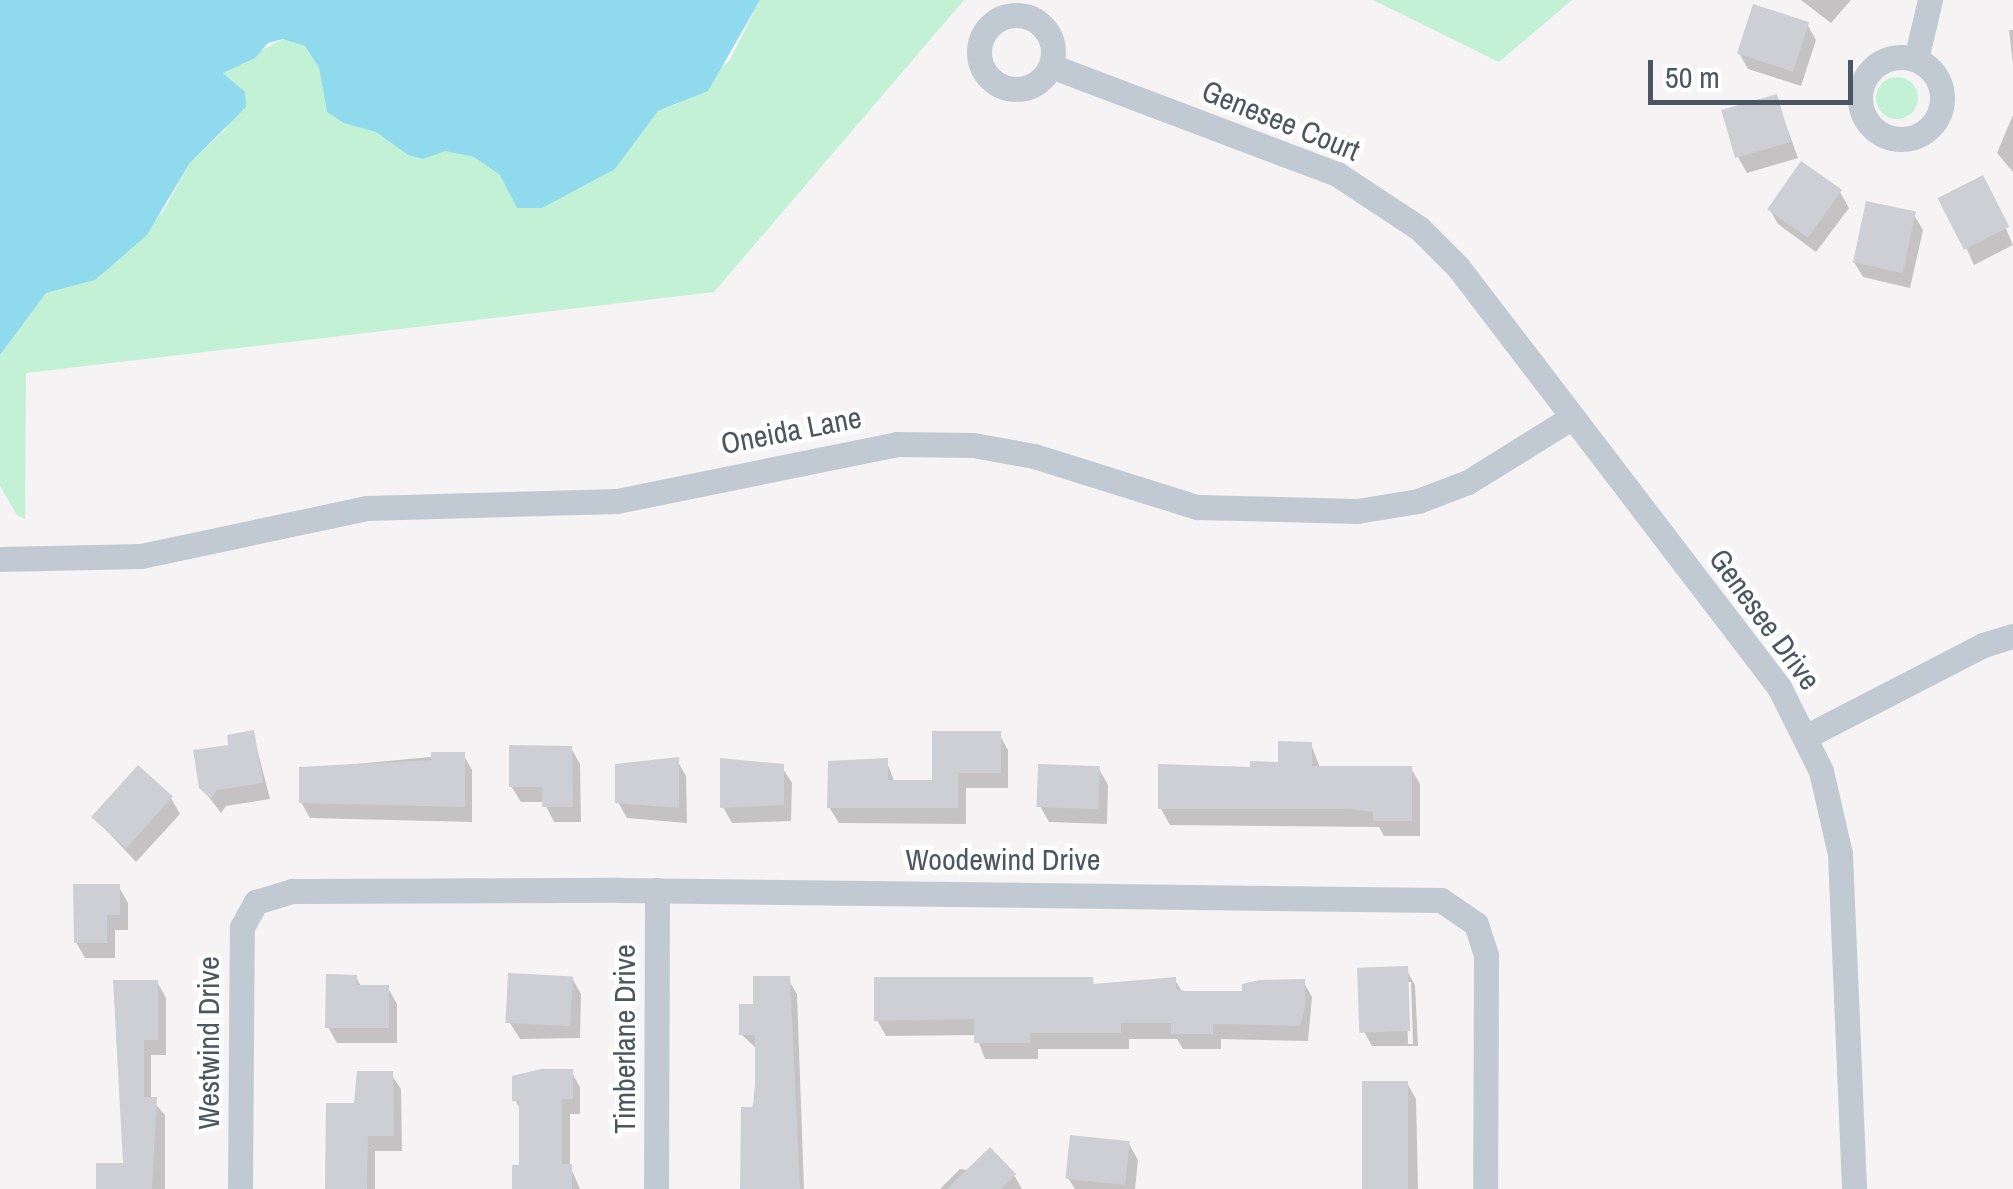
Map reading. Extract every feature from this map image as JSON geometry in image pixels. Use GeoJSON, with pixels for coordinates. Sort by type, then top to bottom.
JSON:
{"type":"FeatureCollection","features":[{"type":"Feature","properties":{"kind":"street"},"geometry":{"type":"LineString","coordinates":[[1916,59],[1930,0]]}},
{"type":"Feature","properties":{"kind":"street","name":"Genesee Court"},"geometry":{"type":"LineString","coordinates":[[1051,66],[1337,174],[1378,196],[1458,268],[1571,418]]}},
{"type":"Feature","properties":{"kind":"street","name":"Oneida Lane"},"geometry":{"type":"LineString","coordinates":[[0,559],[141,556],[367,508],[616,502],[835,452],[922,443],[1034,456],[1196,507],[1358,512],[1418,501],[1468,482],[1571,418]]}},
{"type":"Feature","properties":{"kind":"street","name":"Genesee Drive"},"geometry":{"type":"LineString","coordinates":[[1571,418],[1779,686],[1807,736],[1830,798],[1840,854],[1854,1189]]}},
{"type":"Feature","properties":{"kind":"street"},"geometry":{"type":"LineString","coordinates":[[1807,736],[1983,645],[2013,636]]}},
{"type":"Feature","properties":{"kind":"street","name":"Woodewind Drive"},"geometry":{"type":"LineString","coordinates":[[256,902],[292,890],[1322,893],[1441,900],[1476,924],[1486,955],[1486,1189]]}},
{"type":"Feature","properties":{"kind":"street","name":"Timberlane Drive"},"geometry":{"type":"LineString","coordinates":[[656,1189],[657,890]]}},
{"type":"Feature","properties":{"kind":"street","name":"Westwind Drive"},"geometry":{"type":"LineString","coordinates":[[240,1189],[242,927],[256,902]]}},
{"type":"Feature","properties":{"kind":"green space"},"geometry":{"type":"Polygon","coordinates":[[[760,0],[964,0],[714,292],[26,373],[25,519],[17,515],[0,486],[0,355],[46,293],[95,280],[163,212],[189,164],[226,129],[244,92],[223,73],[234,65],[283,39],[305,46],[319,68],[327,112],[376,132],[408,155],[423,159],[444,150],[474,157],[500,175],[615,169],[658,111],[678,104],[730,60],[760,0]]]}},
{"type":"Feature","properties":{"kind":"green space"},"geometry":{"type":"Polygon","coordinates":[[[1373,0],[1572,0],[1499,62],[1373,0]]]}},
{"type":"Feature","properties":{"kind":"green space"},"geometry":{"type":"Polygon","coordinates":[[[1897,77],[1912,83],[1918,98],[1912,113],[1897,119],[1882,113],[1876,98],[1882,83],[1897,77]]]}},
{"type":"Feature","properties":{"kind":"water"},"geometry":{"type":"Polygon","coordinates":[[[0,0],[760,0],[708,91],[658,111],[615,169],[542,208],[517,208],[500,175],[474,157],[445,151],[423,159],[408,155],[376,132],[344,123],[327,112],[319,68],[305,46],[283,39],[268,43],[255,58],[223,73],[245,92],[246,107],[189,164],[147,235],[95,280],[46,293],[0,355],[0,0]]]}},
{"type":"Feature","properties":{"kind":"building"},"geometry":{"type":"Polygon","coordinates":[[[1753,4],[1809,22],[1793,72],[1737,53],[1753,4]]]}},
{"type":"Feature","properties":{"kind":"building"},"geometry":{"type":"Polygon","coordinates":[[[1777,94],[1791,142],[1735,158],[1721,110],[1777,94]]]}},
{"type":"Feature","properties":{"kind":"building"},"geometry":{"type":"Polygon","coordinates":[[[1801,161],[1842,190],[1808,238],[1767,209],[1801,161]]]}},
{"type":"Feature","properties":{"kind":"building"},"geometry":{"type":"Polygon","coordinates":[[[1983,175],[2009,227],[1964,250],[1938,198],[1983,175]]]}},
{"type":"Feature","properties":{"kind":"building"},"geometry":{"type":"Polygon","coordinates":[[[1866,201],[1916,212],[1903,273],[1853,263],[1866,201]]]}},
{"type":"Feature","properties":{"kind":"building"},"geometry":{"type":"Polygon","coordinates":[[[254,730],[263,783],[217,790],[211,799],[199,788],[193,750],[228,745],[227,735],[254,730]]]}},
{"type":"Feature","properties":{"kind":"building"},"geometry":{"type":"Polygon","coordinates":[[[932,731],[1001,731],[1001,773],[958,773],[958,808],[827,808],[828,761],[888,758],[888,780],[932,780],[932,731]]]}},
{"type":"Feature","properties":{"kind":"building"},"geometry":{"type":"Polygon","coordinates":[[[1278,741],[1312,742],[1312,766],[1412,766],[1412,821],[1373,821],[1373,812],[1349,809],[1158,809],[1158,764],[1250,767],[1250,761],[1278,762],[1278,741]]]}},
{"type":"Feature","properties":{"kind":"building"},"geometry":{"type":"Polygon","coordinates":[[[509,745],[572,746],[573,807],[542,807],[542,787],[509,787],[509,745]]]}},
{"type":"Feature","properties":{"kind":"building"},"geometry":{"type":"Polygon","coordinates":[[[431,752],[465,752],[465,807],[299,803],[299,767],[431,760],[431,752]]]}},
{"type":"Feature","properties":{"kind":"building"},"geometry":{"type":"Polygon","coordinates":[[[679,757],[679,808],[615,803],[615,764],[679,757]]]}},
{"type":"Feature","properties":{"kind":"building"},"geometry":{"type":"Polygon","coordinates":[[[720,758],[784,764],[784,805],[720,808],[720,758]]]}},
{"type":"Feature","properties":{"kind":"building"},"geometry":{"type":"Polygon","coordinates":[[[1038,764],[1100,766],[1098,809],[1036,807],[1038,764]]]}},
{"type":"Feature","properties":{"kind":"building"},"geometry":{"type":"Polygon","coordinates":[[[138,765],[173,796],[126,848],[91,817],[138,765]]]}},
{"type":"Feature","properties":{"kind":"building"},"geometry":{"type":"Polygon","coordinates":[[[73,884],[120,884],[120,915],[107,915],[107,943],[74,943],[73,884]]]}},
{"type":"Feature","properties":{"kind":"building"},"geometry":{"type":"Polygon","coordinates":[[[1408,966],[1410,1031],[1359,1033],[1357,968],[1408,966]]]}},
{"type":"Feature","properties":{"kind":"building"},"geometry":{"type":"Polygon","coordinates":[[[508,973],[573,976],[570,1026],[505,1023],[508,973]]]}},
{"type":"Feature","properties":{"kind":"building"},"geometry":{"type":"Polygon","coordinates":[[[326,974],[357,975],[357,985],[389,985],[389,1028],[325,1028],[326,974]]]}},
{"type":"Feature","properties":{"kind":"building"},"geometry":{"type":"Polygon","coordinates":[[[753,976],[790,976],[800,1189],[740,1189],[741,1107],[752,1107],[755,1098],[755,1035],[739,1035],[739,1004],[753,1004],[753,976]]]}},
{"type":"Feature","properties":{"kind":"building"},"geometry":{"type":"Polygon","coordinates":[[[874,977],[1093,977],[1093,984],[1176,977],[1176,989],[1185,991],[1242,991],[1242,984],[1259,980],[1305,979],[1305,1008],[1300,1026],[1213,1024],[1213,1034],[1171,1034],[1171,1023],[1121,1023],[1121,1033],[1030,1033],[1030,1043],[974,1043],[974,1019],[874,1021],[874,977]]]}},
{"type":"Feature","properties":{"kind":"building"},"geometry":{"type":"Polygon","coordinates":[[[113,980],[158,980],[158,1040],[144,1040],[144,1097],[157,1097],[152,1189],[96,1189],[96,1163],[123,1163],[113,980]]]}},
{"type":"Feature","properties":{"kind":"building"},"geometry":{"type":"Polygon","coordinates":[[[541,1069],[573,1069],[573,1099],[562,1099],[562,1164],[572,1164],[572,1189],[512,1189],[512,1165],[519,1165],[519,1101],[512,1101],[512,1076],[541,1069]]]}},
{"type":"Feature","properties":{"kind":"building"},"geometry":{"type":"Polygon","coordinates":[[[357,1071],[393,1071],[394,1136],[368,1136],[367,1189],[325,1189],[326,1103],[354,1103],[357,1071]]]}},
{"type":"Feature","properties":{"kind":"building"},"geometry":{"type":"Polygon","coordinates":[[[1362,1081],[1408,1081],[1408,1189],[1362,1189],[1362,1081]]]}},
{"type":"Feature","properties":{"kind":"building"},"geometry":{"type":"Polygon","coordinates":[[[1070,1135],[1130,1141],[1125,1185],[1065,1179],[1070,1135]]]}},
{"type":"Feature","properties":{"kind":"building"},"geometry":{"type":"Polygon","coordinates":[[[990,1147],[1016,1174],[1001,1189],[947,1189],[990,1147]]]}}]}
